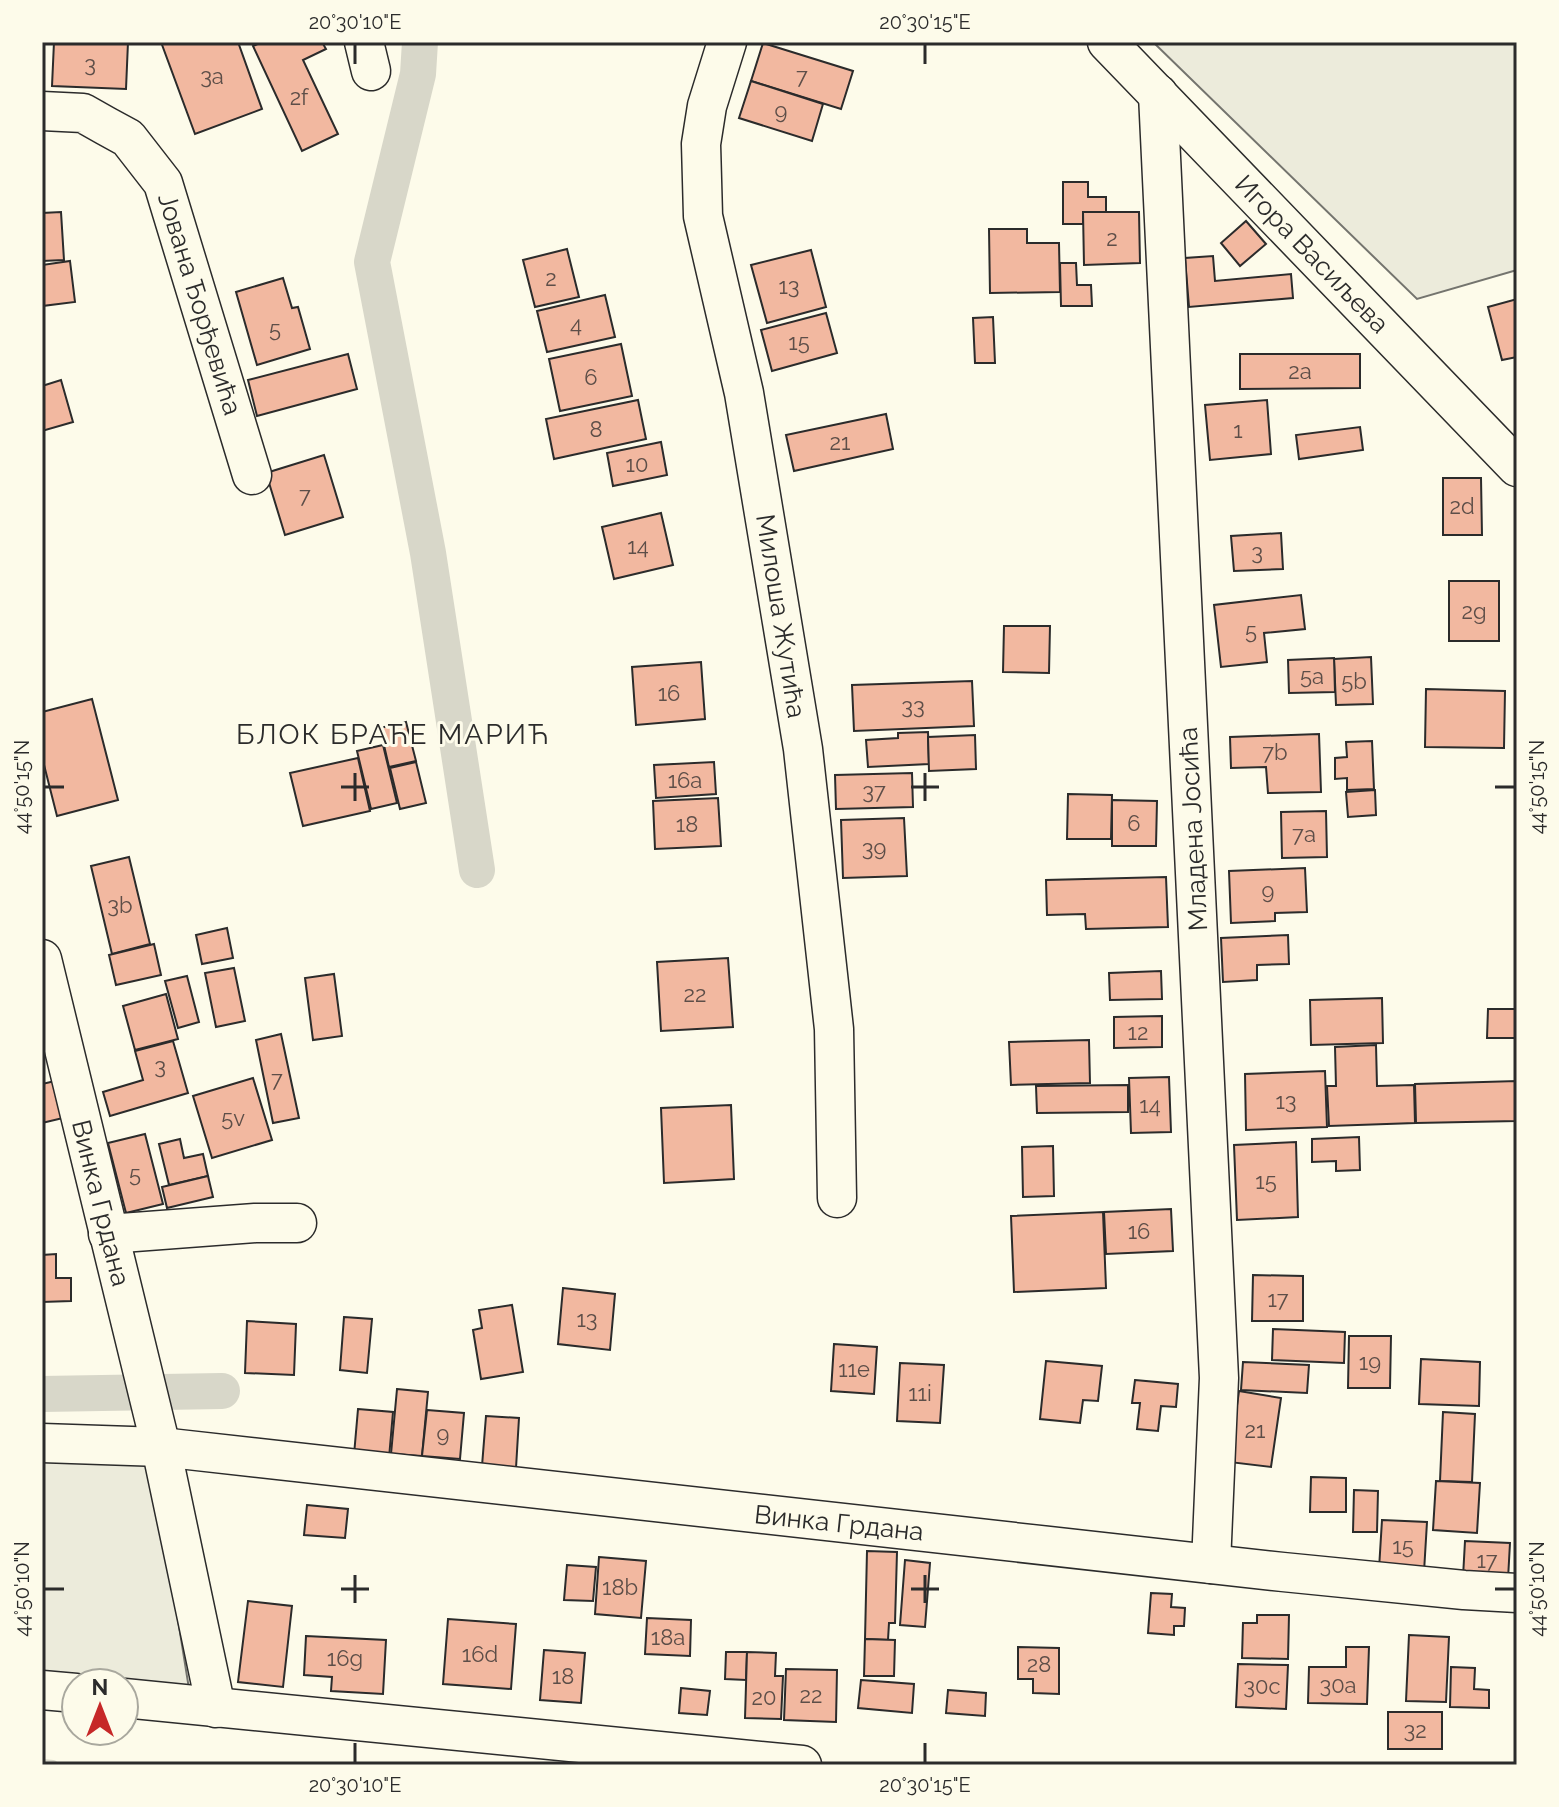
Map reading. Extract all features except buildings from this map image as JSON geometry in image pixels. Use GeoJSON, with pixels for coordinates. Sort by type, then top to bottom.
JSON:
{"type":"FeatureCollection","features":[{"type":"Feature","properties":{"kind":"street","name":"Милоша Жутића"},"geometry":{"type":"LineString","coordinates":[[727,42],[707,106],[701,144],[703,216],[744,393],[803,749],[834,1029],[837,1198]]}},
{"type":"Feature","properties":{"kind":"street","name":"Игора Васиљева"},"geometry":{"type":"LineString","coordinates":[[1107,42],[1503,434],[1517,467]]}},
{"type":"Feature","properties":{"kind":"street","name":"Младена Јосића"},"geometry":{"type":"LineString","coordinates":[[1158,94],[1219,1378],[1211,1564]]}},
{"type":"Feature","properties":{"kind":"street","name":"Јована Ђорђевића"},"geometry":{"type":"LineString","coordinates":[[42,111],[83,113],[128,138],[163,183],[252,475]]}},
{"type":"Feature","properties":{"kind":"street","name":"Винка Грдана"},"geometry":{"type":"LineString","coordinates":[[42,959],[161,1447],[216,1708]]}},
{"type":"Feature","properties":{"kind":"street"},"geometry":{"type":"LineString","coordinates":[[108,1234],[255,1223],[297,1223]]}},
{"type":"Feature","properties":{"kind":"street","name":"Винка Грдана"},"geometry":{"type":"LineString","coordinates":[[42,1443],[161,1447],[1211,1564],[1517,1593]]}},
{"type":"Feature","properties":{"kind":"street"},"geometry":{"type":"LineString","coordinates":[[140,1700],[802,1765]]}},
{"type":"Feature","properties":{"kind":"shaded area"},"geometry":{"type":"Polygon","coordinates":[[[1153,42],[1517,42],[1517,270],[1417,299],[1153,42]]]}},
{"type":"Feature","properties":{"kind":"shaded area"},"geometry":{"type":"Polygon","coordinates":[[[152,1457],[190,1695],[140,1686],[140,1667],[60,1667],[60,1682],[42,1680],[42,1458],[152,1457]]]}},
{"type":"Feature","properties":{"kind":"waterway"},"geometry":{"type":"LineString","coordinates":[[420,42],[418,74],[372,262],[428,553],[477,870]]}},
{"type":"Feature","properties":{"kind":"waterway"},"geometry":{"type":"LineString","coordinates":[[42,1394],[222,1391]]}},
{"type":"Feature","properties":{"kind":"waterway"},"geometry":{"type":"LineString","coordinates":[[42,1764],[53,1765]]}},
{"type":"Feature","properties":{"kind":"district","name":"БЛОК БРАЋЕ МАРИЋ"},"geometry":{"type":"Point","coordinates":[393,734]}}]}
